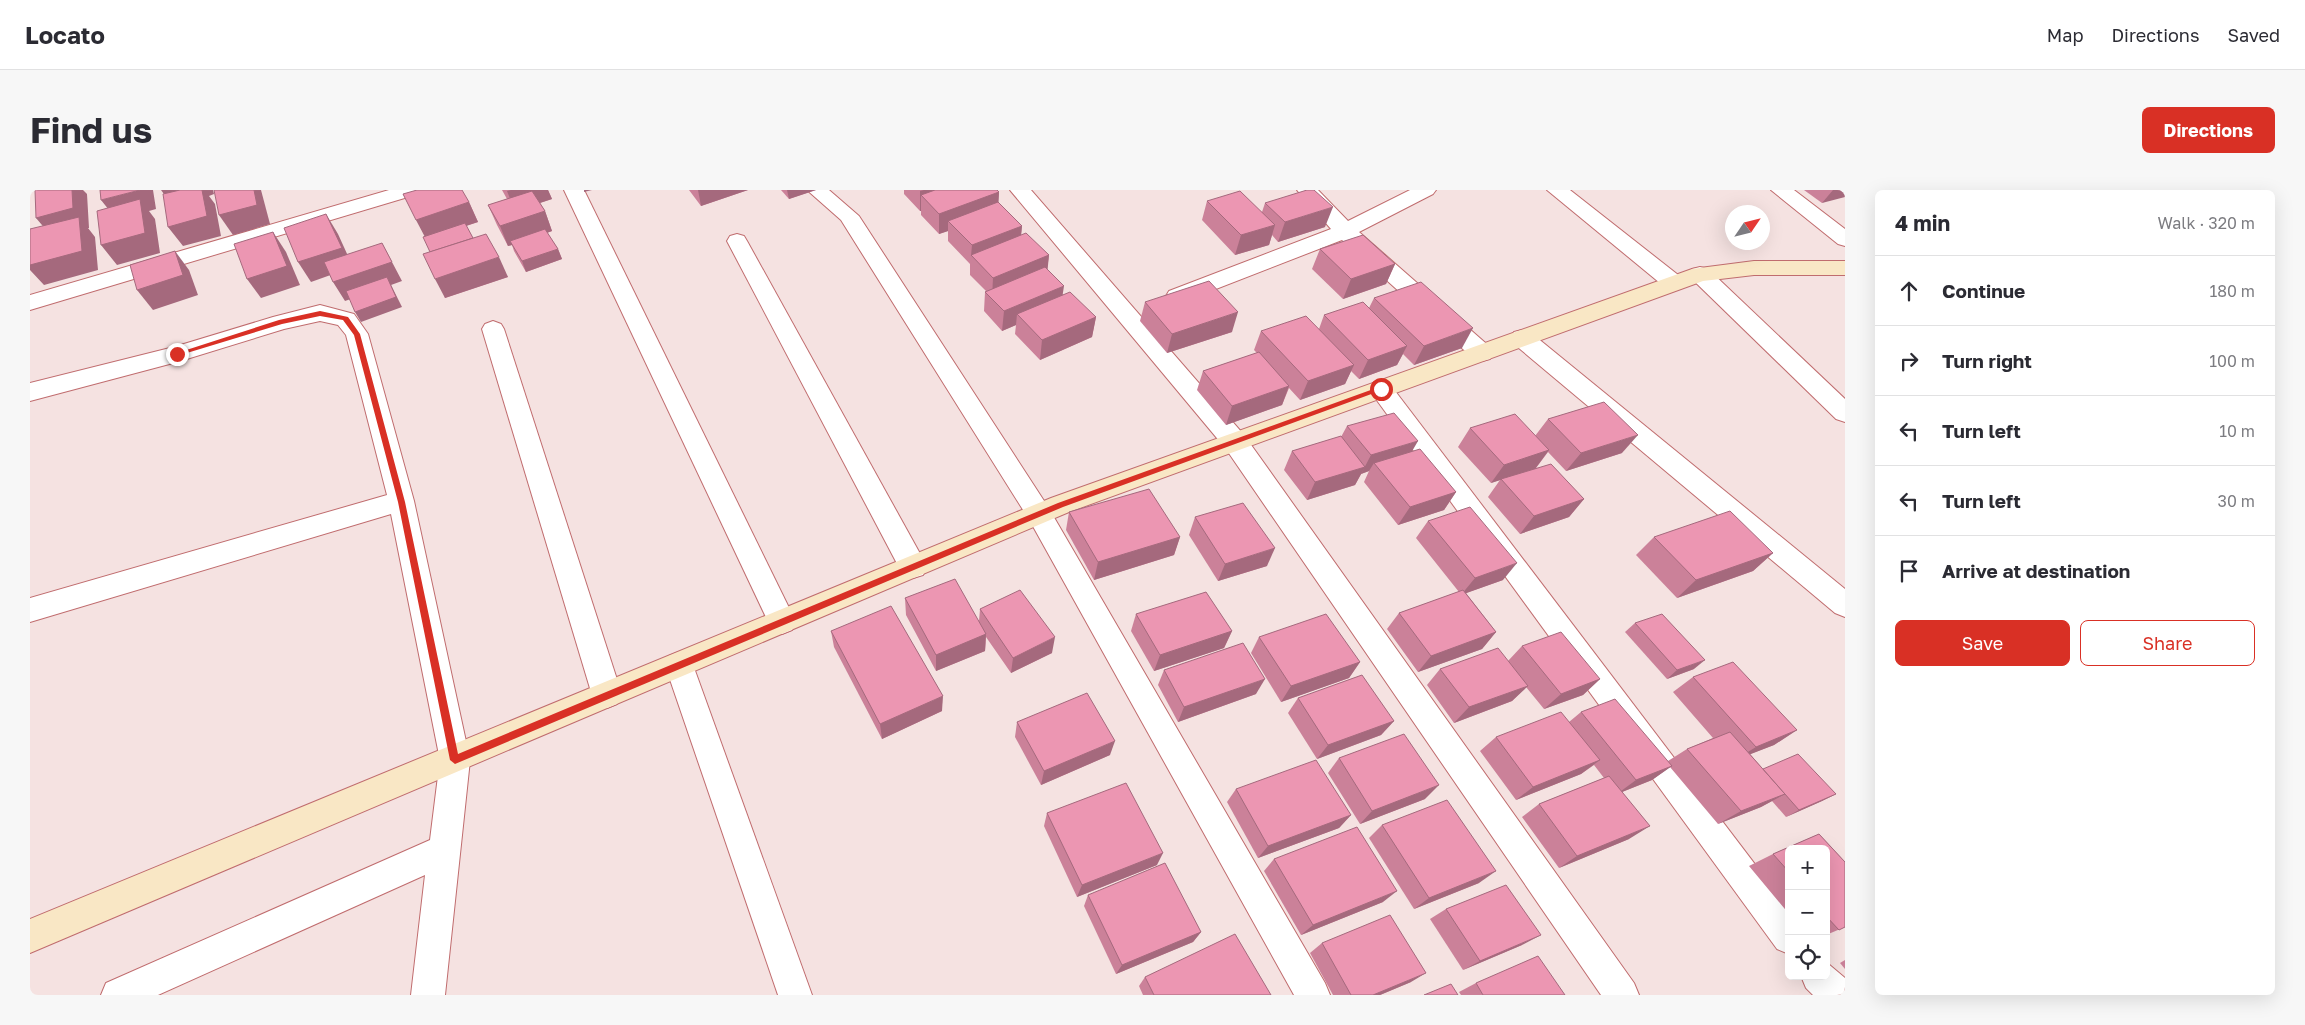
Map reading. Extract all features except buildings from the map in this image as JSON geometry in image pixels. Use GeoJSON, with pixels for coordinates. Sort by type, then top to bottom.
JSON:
{"type":"FeatureCollection","features":[{"type":"Feature","properties":{"kind":"main road"},"geometry":{"type":"LineString","coordinates":[[30,936],[455,760],[1039,514],[1700,274],[1754,268],[1845,268]]}},
{"type":"Feature","properties":{"kind":"street"},"geometry":{"type":"LineString","coordinates":[[574,190],[782,622]]}},
{"type":"Feature","properties":{"kind":"street"},"geometry":{"type":"LineString","coordinates":[[817,190],[849,216],[1039,514],[1314,995]]}},
{"type":"Feature","properties":{"kind":"street"},"geometry":{"type":"LineString","coordinates":[[1020,190],[1142,309],[1622,995]]}},
{"type":"Feature","properties":{"kind":"street"},"geometry":{"type":"LineString","coordinates":[[1307,190],[1345,231],[1482,353]]}},
{"type":"Feature","properties":{"kind":"street"},"geometry":{"type":"LineString","coordinates":[[1142,309],[1345,231],[1426,190]]}},
{"type":"Feature","properties":{"kind":"street"},"geometry":{"type":"LineString","coordinates":[[1557,190],[1674,283]]}},
{"type":"Feature","properties":{"kind":"street"},"geometry":{"type":"LineString","coordinates":[[1781,190],[1845,239]]}},
{"type":"Feature","properties":{"kind":"street"},"geometry":{"type":"LineString","coordinates":[[30,303],[406,191]]}},
{"type":"Feature","properties":{"kind":"street"},"geometry":{"type":"LineString","coordinates":[[737,241],[913,567]]}},
{"type":"Feature","properties":{"kind":"street"},"geometry":{"type":"LineString","coordinates":[[1700,274],[1845,413]]}},
{"type":"Feature","properties":{"kind":"street"},"geometry":{"type":"LineString","coordinates":[[30,392],[177,354],[281,322],[320,313],[346,318],[357,334],[401,502],[455,760],[428,995]]}},
{"type":"Feature","properties":{"kind":"street"},"geometry":{"type":"LineString","coordinates":[[493,329],[607,695]]}},
{"type":"Feature","properties":{"kind":"street"},"geometry":{"type":"LineString","coordinates":[[1522,338],[1845,605]]}},
{"type":"Feature","properties":{"kind":"street"},"geometry":{"type":"LineString","coordinates":[[1381,389],[1788,935]]}},
{"type":"Feature","properties":{"kind":"street"},"geometry":{"type":"LineString","coordinates":[[30,610],[401,502]]}},
{"type":"Feature","properties":{"kind":"street"},"geometry":{"type":"LineString","coordinates":[[679,665],[796,995]]}},
{"type":"Feature","properties":{"kind":"street"},"geometry":{"type":"LineString","coordinates":[[118,995],[444,850]]}},
{"type":"Feature","properties":{"kind":"street"},"geometry":{"type":"LineString","coordinates":[[1822,980],[1838,995]]}},
{"type":"Feature","properties":{"kind":"route"},"geometry":{"type":"LineString","coordinates":[[177,354],[281,322],[320,313],[346,318],[357,334],[401,502],[455,760],[1060,505],[1381,389]]}}]}
